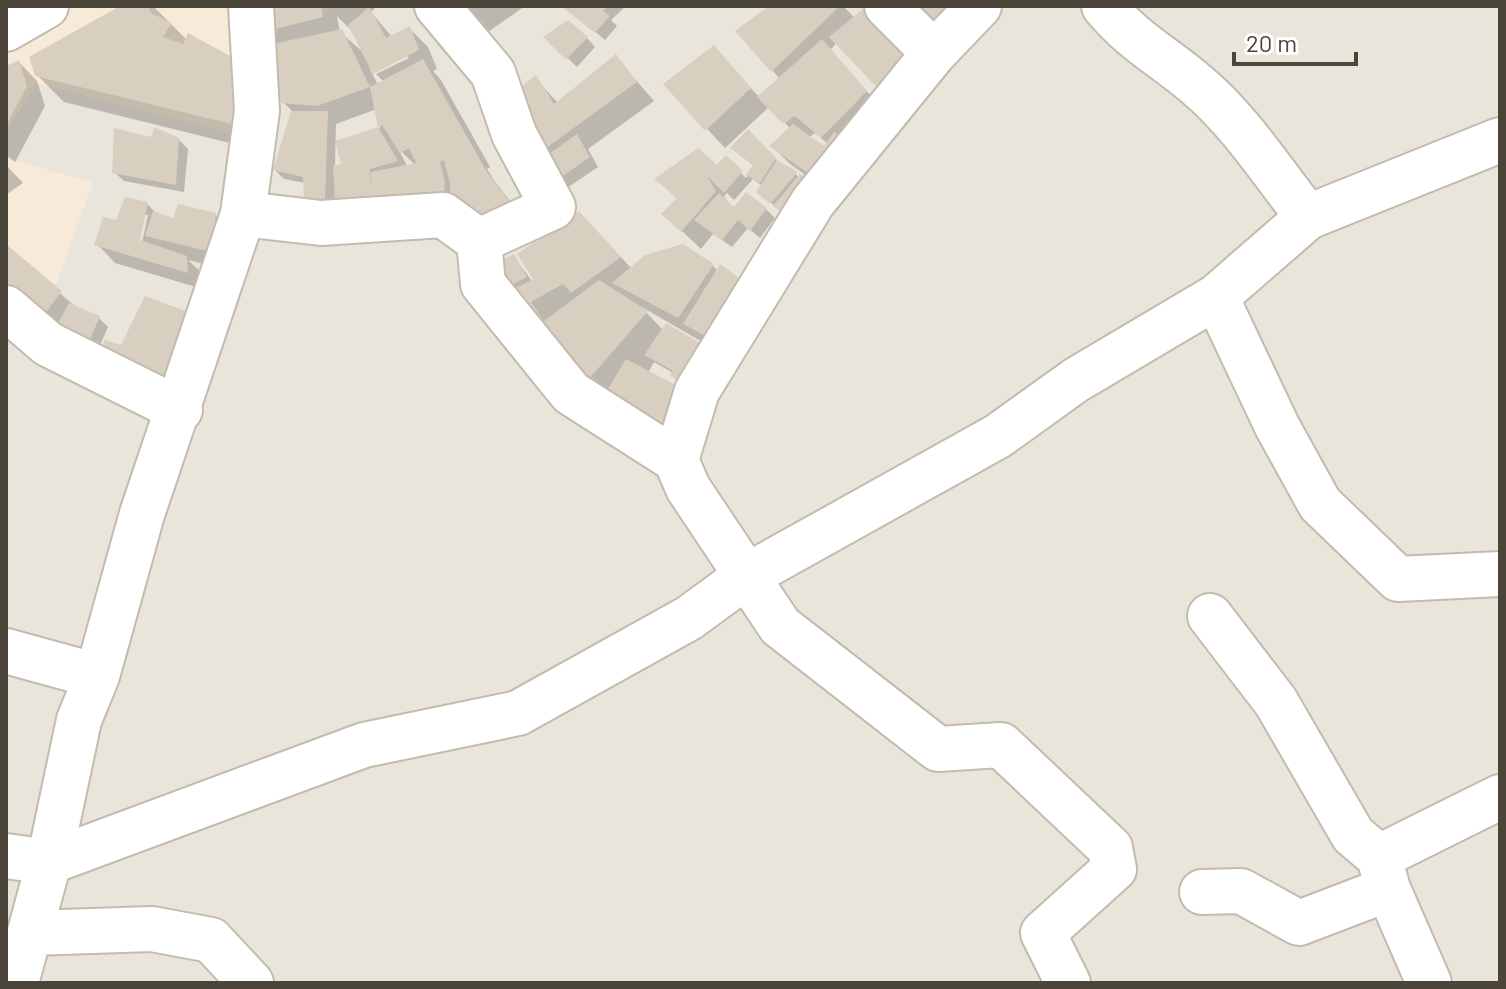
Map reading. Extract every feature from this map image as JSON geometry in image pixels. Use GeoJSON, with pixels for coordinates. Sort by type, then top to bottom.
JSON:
{"type":"FeatureCollection","features":[{"type":"Feature","properties":{"kind":"street"},"geometry":{"type":"LineString","coordinates":[[6,29],[46,6]]}},
{"type":"Feature","properties":{"kind":"street"},"geometry":{"type":"LineString","coordinates":[[16,983],[49,862],[79,720],[97,676],[142,514],[180,410],[243,214],[257,111],[251,6]]}},
{"type":"Feature","properties":{"kind":"street"},"geometry":{"type":"LineString","coordinates":[[437,6],[493,73],[514,134],[553,207],[479,241]]}},
{"type":"Feature","properties":{"kind":"street"},"geometry":{"type":"LineString","coordinates":[[887,6],[934,53]]}},
{"type":"Feature","properties":{"kind":"street"},"geometry":{"type":"LineString","coordinates":[[676,460],[697,391],[813,202],[934,53],[979,6]]}},
{"type":"Feature","properties":{"kind":"street"},"geometry":{"type":"LineString","coordinates":[[1104,6],[1128,35],[1198,86],[1240,131],[1308,217]]}},
{"type":"Feature","properties":{"kind":"street"},"geometry":{"type":"LineString","coordinates":[[6,856],[49,862],[364,745],[518,713],[689,618],[745,577],[998,436],[1076,380],[1216,297],[1308,217],[1500,140]]}},
{"type":"Feature","properties":{"kind":"street"},"geometry":{"type":"LineString","coordinates":[[243,214],[321,223],[443,215],[479,241],[483,284],[571,393],[676,460],[688,488],[780,626],[938,749],[1001,745],[1110,848],[1114,869],[1043,933],[1068,983]]}},
{"type":"Feature","properties":{"kind":"street"},"geometry":{"type":"LineString","coordinates":[[1216,297],[1277,426],[1320,504],[1398,579],[1500,574]]}},
{"type":"Feature","properties":{"kind":"street"},"geometry":{"type":"LineString","coordinates":[[6,308],[48,344],[180,410]]}},
{"type":"Feature","properties":{"kind":"street"},"geometry":{"type":"LineString","coordinates":[[1210,616],[1276,702],[1353,835],[1384,873],[1429,983]]}},
{"type":"Feature","properties":{"kind":"street"},"geometry":{"type":"LineString","coordinates":[[6,651],[97,676]]}},
{"type":"Feature","properties":{"kind":"street"},"geometry":{"type":"LineString","coordinates":[[1202,892],[1241,891],[1299,923],[1384,873],[1500,797]]}},
{"type":"Feature","properties":{"kind":"street"},"geometry":{"type":"LineString","coordinates":[[31,933],[152,929],[211,940],[251,983]]}},
{"type":"Feature","properties":{"kind":"shaded area"},"geometry":{"type":"Polygon","coordinates":[[[6,6],[329,6],[320,16],[272,31],[266,143],[36,83],[6,132],[6,6]]]}},
{"type":"Feature","properties":{"kind":"shaded area"},"geometry":{"type":"Polygon","coordinates":[[[329,6],[1500,6],[1500,983],[6,983],[6,318],[93,183],[6,158],[6,132],[36,83],[266,142],[272,30],[319,16],[329,6]]]}},
{"type":"Feature","properties":{"kind":"shaded area"},"geometry":{"type":"Polygon","coordinates":[[[6,158],[93,183],[35,341],[6,318],[6,158]]]}},
{"type":"Feature","properties":{"kind":"building"},"geometry":{"type":"Polygon","coordinates":[[[120,6],[148,6],[151,13],[172,23],[163,37],[183,44],[188,33],[245,64],[240,126],[35,76],[29,57],[120,6]]]}},
{"type":"Feature","properties":{"kind":"building"},"geometry":{"type":"Polygon","coordinates":[[[261,6],[321,6],[323,17],[264,32],[261,6]]]}},
{"type":"Feature","properties":{"kind":"building"},"geometry":{"type":"Polygon","coordinates":[[[561,6],[608,6],[603,11],[610,16],[595,33],[561,6]]]}},
{"type":"Feature","properties":{"kind":"building"},"geometry":{"type":"Polygon","coordinates":[[[769,6],[840,6],[771,72],[735,31],[769,6]]]}},
{"type":"Feature","properties":{"kind":"building"},"geometry":{"type":"Polygon","coordinates":[[[899,6],[970,6],[933,49],[899,6]]]}},
{"type":"Feature","properties":{"kind":"building"},"geometry":{"type":"Polygon","coordinates":[[[369,7],[386,38],[410,26],[419,50],[373,74],[348,25],[369,7]]]}},
{"type":"Feature","properties":{"kind":"building"},"geometry":{"type":"Polygon","coordinates":[[[863,9],[915,64],[886,97],[829,37],[863,9]]]}},
{"type":"Feature","properties":{"kind":"building"},"geometry":{"type":"Polygon","coordinates":[[[568,20],[588,37],[566,60],[543,37],[568,20]]]}},
{"type":"Feature","properties":{"kind":"building"},"geometry":{"type":"Polygon","coordinates":[[[342,29],[370,87],[317,106],[281,103],[273,44],[342,29]]]}},
{"type":"Feature","properties":{"kind":"building"},"geometry":{"type":"Polygon","coordinates":[[[822,39],[867,91],[821,138],[795,116],[783,124],[757,97],[822,39]]]}},
{"type":"Feature","properties":{"kind":"building"},"geometry":{"type":"Polygon","coordinates":[[[714,45],[751,88],[705,131],[663,84],[714,45]]]}},
{"type":"Feature","properties":{"kind":"building"},"geometry":{"type":"Polygon","coordinates":[[[616,54],[637,82],[538,154],[513,93],[536,75],[554,104],[616,54]]]}},
{"type":"Feature","properties":{"kind":"building"},"geometry":{"type":"Polygon","coordinates":[[[423,59],[487,172],[518,213],[480,235],[449,212],[450,184],[444,160],[440,162],[445,182],[443,210],[348,212],[348,198],[335,201],[333,166],[341,164],[335,141],[378,127],[370,87],[423,59]],[[382,125],[378,127],[398,161],[370,169],[371,191],[371,172],[416,163],[409,148],[400,153],[382,125]]]}},
{"type":"Feature","properties":{"kind":"building"},"geometry":{"type":"Polygon","coordinates":[[[19,60],[27,86],[6,126],[6,66],[19,60]]]}},
{"type":"Feature","properties":{"kind":"building"},"geometry":{"type":"Polygon","coordinates":[[[291,111],[328,111],[325,201],[304,203],[303,177],[273,170],[291,111]]]}},
{"type":"Feature","properties":{"kind":"building"},"geometry":{"type":"Polygon","coordinates":[[[793,124],[824,146],[834,132],[848,140],[822,183],[769,146],[793,124]]]}},
{"type":"Feature","properties":{"kind":"building"},"geometry":{"type":"Polygon","coordinates":[[[154,127],[179,138],[176,185],[112,173],[114,128],[151,137],[154,127]]]}},
{"type":"Feature","properties":{"kind":"building"},"geometry":{"type":"Polygon","coordinates":[[[748,129],[776,158],[760,183],[746,175],[753,165],[730,148],[748,129]]]}},
{"type":"Feature","properties":{"kind":"building"},"geometry":{"type":"Polygon","coordinates":[[[577,134],[590,157],[554,182],[543,158],[577,134]]]}},
{"type":"Feature","properties":{"kind":"building"},"geometry":{"type":"Polygon","coordinates":[[[698,148],[717,165],[726,155],[743,171],[724,193],[707,176],[716,191],[681,232],[661,214],[677,198],[654,179],[698,148]]]}},
{"type":"Feature","properties":{"kind":"building"},"geometry":{"type":"Polygon","coordinates":[[[777,160],[798,172],[770,204],[756,192],[777,160]]]}},
{"type":"Feature","properties":{"kind":"building"},"geometry":{"type":"Polygon","coordinates":[[[800,174],[819,187],[797,222],[773,206],[800,174]]]}},
{"type":"Feature","properties":{"kind":"building"},"geometry":{"type":"Polygon","coordinates":[[[746,192],[767,208],[750,231],[738,220],[722,240],[694,220],[719,193],[734,207],[746,192]]]}},
{"type":"Feature","properties":{"kind":"building"},"geometry":{"type":"Polygon","coordinates":[[[125,197],[148,202],[140,240],[187,256],[188,273],[94,245],[103,217],[116,220],[125,197]]]}},
{"type":"Feature","properties":{"kind":"building"},"geometry":{"type":"Polygon","coordinates":[[[178,204],[216,213],[212,252],[145,236],[153,211],[173,218],[178,204]]]}},
{"type":"Feature","properties":{"kind":"building"},"geometry":{"type":"Polygon","coordinates":[[[579,211],[621,257],[571,293],[563,284],[531,302],[544,321],[599,280],[648,311],[582,387],[500,296],[533,279],[517,254],[579,211]]]}},
{"type":"Feature","properties":{"kind":"building"},"geometry":{"type":"Polygon","coordinates":[[[6,244],[62,291],[37,324],[6,298],[6,244]]]}},
{"type":"Feature","properties":{"kind":"building"},"geometry":{"type":"Polygon","coordinates":[[[683,244],[714,264],[678,318],[612,283],[645,255],[683,244]]]}},
{"type":"Feature","properties":{"kind":"building"},"geometry":{"type":"Polygon","coordinates":[[[514,254],[527,277],[498,292],[487,269],[514,254]]]}},
{"type":"Feature","properties":{"kind":"building"},"geometry":{"type":"Polygon","coordinates":[[[720,264],[753,288],[719,343],[683,324],[720,264]]]}},
{"type":"Feature","properties":{"kind":"building"},"geometry":{"type":"Polygon","coordinates":[[[145,296],[196,315],[171,397],[94,362],[105,340],[121,345],[145,296]]]}},
{"type":"Feature","properties":{"kind":"building"},"geometry":{"type":"Polygon","coordinates":[[[69,303],[100,316],[83,356],[51,337],[69,303]]]}},
{"type":"Feature","properties":{"kind":"building"},"geometry":{"type":"Polygon","coordinates":[[[666,323],[712,350],[695,390],[670,376],[672,370],[644,355],[666,323]]]}},
{"type":"Feature","properties":{"kind":"building"},"geometry":{"type":"Polygon","coordinates":[[[626,359],[685,390],[671,447],[603,397],[626,359]]]}}]}
